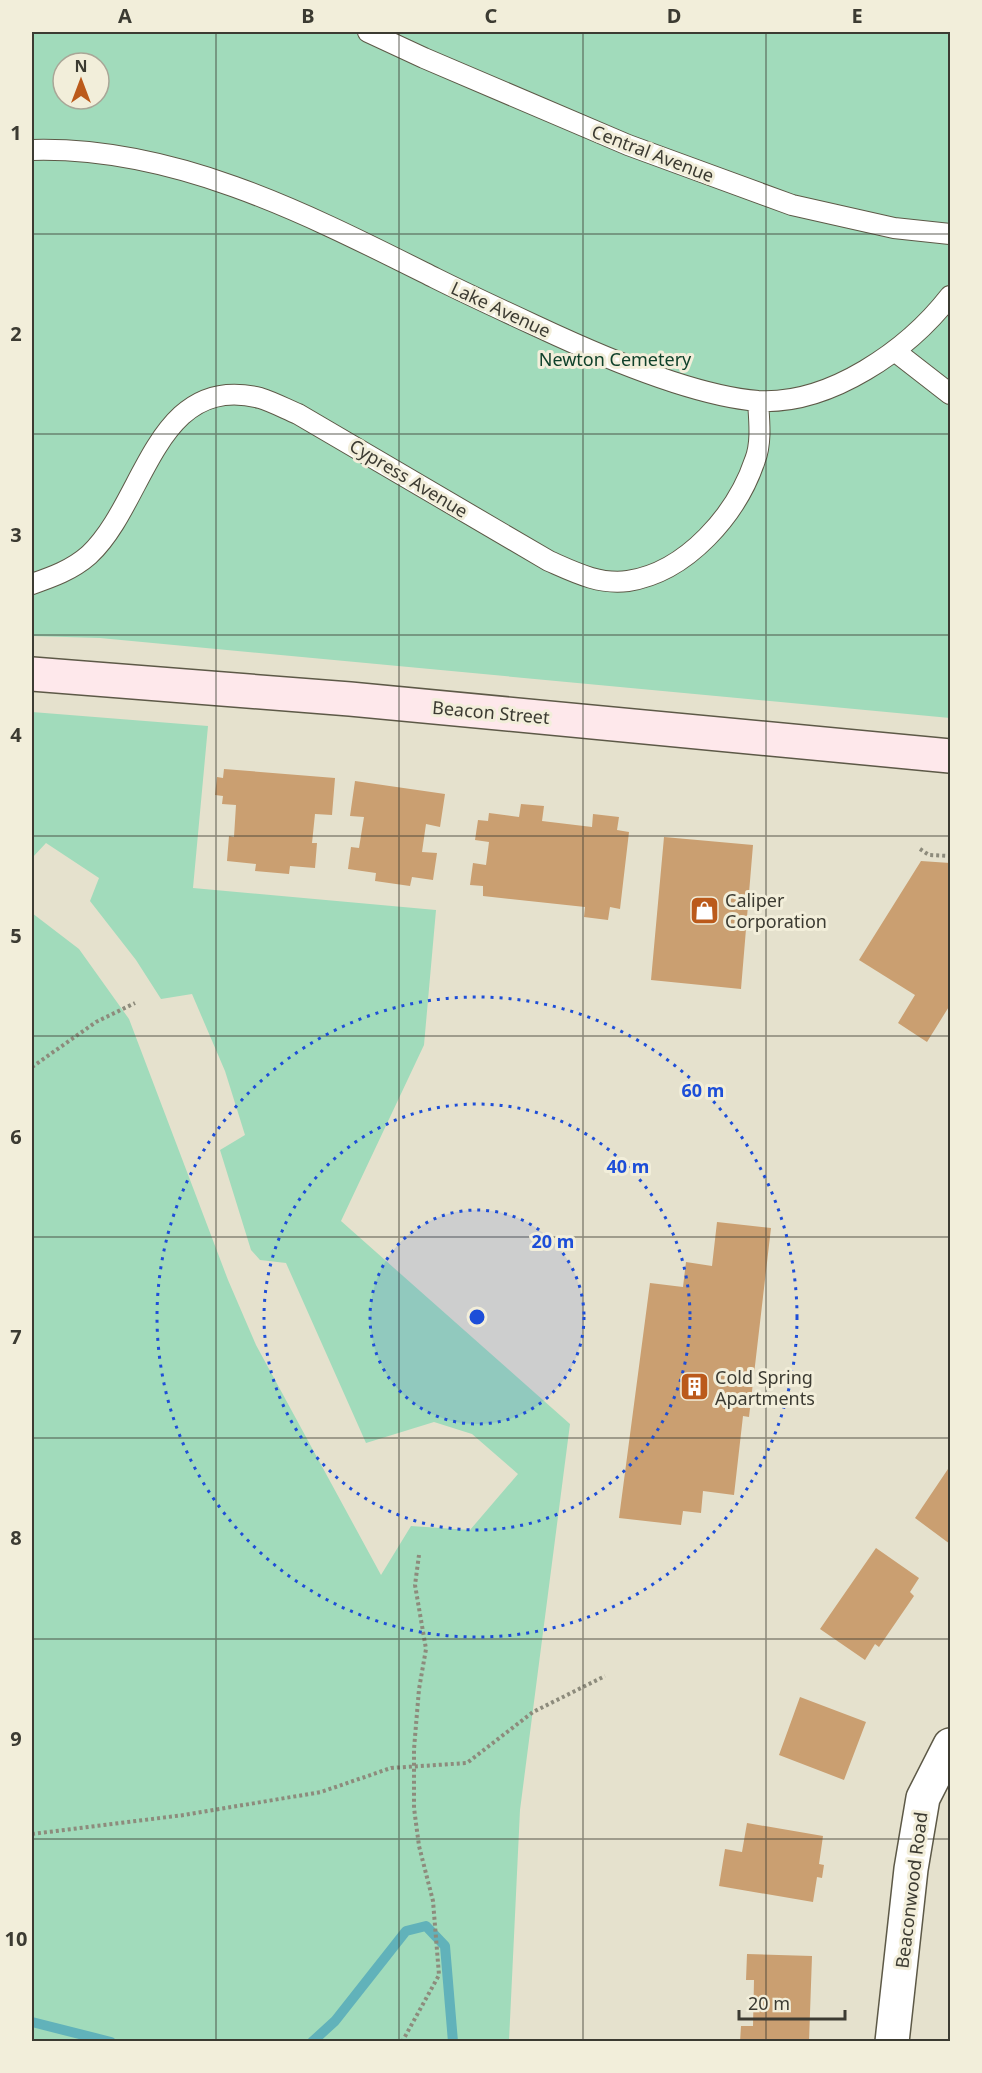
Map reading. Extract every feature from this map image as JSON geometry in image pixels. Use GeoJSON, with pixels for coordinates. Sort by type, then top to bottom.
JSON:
{"type":"FeatureCollection","features":[{"type":"Feature","properties":{"kind":"main road","name":"Beacon Street"},"geometry":{"type":"LineString","coordinates":[[32,674],[350,699],[951,756]]}},
{"type":"Feature","properties":{"kind":"street","name":"Beaconwood Road"},"geometry":{"type":"LineString","coordinates":[[892,2042],[911,1869],[923,1798],[951,1745]]}},
{"type":"Feature","properties":{"kind":"lane","name":"Central Avenue"},"geometry":{"type":"LineString","coordinates":[[368,32],[628,145],[792,205],[894,228],[951,234]]}},
{"type":"Feature","properties":{"kind":"lane","name":"Lake Avenue"},"geometry":{"type":"LineString","coordinates":[[32,150],[70,149],[204,175],[304,213],[460,291],[594,352],[693,388],[758,401],[795,398],[870,369],[896,352],[937,314],[951,296]]}},
{"type":"Feature","properties":{"kind":"lane"},"geometry":{"type":"LineString","coordinates":[[896,352],[951,394]]}},
{"type":"Feature","properties":{"kind":"lane","name":"Cypress Avenue"},"geometry":{"type":"LineString","coordinates":[[32,584],[62,574],[88,555],[111,527],[167,429],[183,411],[202,401],[232,395],[260,398],[298,414],[369,453],[549,561],[592,579],[627,581],[668,568],[709,536],[727,512],[756,459],[758,401]]}},
{"type":"Feature","properties":{"kind":"path"},"geometry":{"type":"LineString","coordinates":[[920,849],[929,855],[951,856]]}},
{"type":"Feature","properties":{"kind":"path"},"geometry":{"type":"LineString","coordinates":[[32,1067],[96,1022],[135,1003]]}},
{"type":"Feature","properties":{"kind":"path"},"geometry":{"type":"LineString","coordinates":[[402,2042],[439,1976],[433,1901],[419,1846],[414,1808],[419,1689],[426,1650],[415,1586],[419,1555]]}},
{"type":"Feature","properties":{"kind":"path"},"geometry":{"type":"LineString","coordinates":[[32,1834],[184,1815],[321,1792],[392,1768],[467,1763],[533,1712],[605,1676]]}},
{"type":"Feature","properties":{"kind":"green space","name":"Newton Cemetery"},"geometry":{"type":"Polygon","coordinates":[[[32,32],[950,32],[950,718],[100,638],[32,636],[32,32]]]}},
{"type":"Feature","properties":{"kind":"green space"},"geometry":{"type":"Polygon","coordinates":[[[32,712],[208,726],[193,888],[436,910],[424,1045],[341,1221],[570,1424],[520,1810],[509,2041],[32,2041],[32,913],[79,949],[129,1019],[228,1280],[256,1345],[381,1575],[411,1526],[470,1530],[518,1474],[472,1434],[434,1422],[366,1443],[286,1263],[260,1260],[251,1250],[220,1150],[245,1135],[225,1071],[192,994],[161,999],[136,960],[90,901],[99,878],[46,843],[32,858],[32,712]]]}},
{"type":"Feature","properties":{"kind":"building"},"geometry":{"type":"Polygon","coordinates":[[[224,769],[335,778],[332,815],[315,814],[312,843],[317,843],[315,868],[290,866],[289,874],[255,871],[256,864],[227,861],[229,836],[234,837],[236,805],[222,804],[223,796],[215,795],[217,777],[223,778],[224,769]]]}},
{"type":"Feature","properties":{"kind":"building"},"geometry":{"type":"Polygon","coordinates":[[[355,781],[445,794],[440,827],[426,824],[422,852],[437,853],[433,880],[412,877],[410,886],[375,881],[376,873],[348,869],[351,847],[359,848],[364,817],[350,816],[355,781]]]}},
{"type":"Feature","properties":{"kind":"building"},"geometry":{"type":"Polygon","coordinates":[[[521,804],[544,806],[542,821],[592,827],[593,814],[619,817],[617,830],[629,832],[620,909],[610,907],[608,920],[584,917],[585,907],[483,896],[483,886],[470,885],[473,863],[486,865],[489,842],[475,840],[478,820],[488,821],[489,813],[519,817],[521,804]]]}},
{"type":"Feature","properties":{"kind":"building"},"geometry":{"type":"Polygon","coordinates":[[[664,837],[753,845],[741,989],[651,980],[664,837]]]}},
{"type":"Feature","properties":{"kind":"building"},"geometry":{"type":"Polygon","coordinates":[[[921,861],[950,863],[950,1005],[927,1042],[898,1023],[915,995],[859,960],[921,861]]]}},
{"type":"Feature","properties":{"kind":"building","name":"Cold Spring Apartments"},"geometry":{"type":"Polygon","coordinates":[[[717,1222],[771,1228],[749,1417],[743,1416],[734,1495],[703,1491],[701,1513],[683,1511],[681,1525],[619,1518],[650,1283],[683,1287],[686,1262],[712,1266],[717,1222]]]}},
{"type":"Feature","properties":{"kind":"building"},"geometry":{"type":"Polygon","coordinates":[[[950,1466],[950,1544],[915,1518],[950,1466]]]}},
{"type":"Feature","properties":{"kind":"building"},"geometry":{"type":"Polygon","coordinates":[[[876,1548],[919,1578],[910,1592],[914,1596],[879,1647],[875,1644],[865,1660],[820,1629],[876,1548]]]}},
{"type":"Feature","properties":{"kind":"building"},"geometry":{"type":"Polygon","coordinates":[[[800,1697],[866,1722],[844,1780],[779,1755],[800,1697]]]}},
{"type":"Feature","properties":{"kind":"building"},"geometry":{"type":"Polygon","coordinates":[[[747,1823],[823,1836],[819,1864],[824,1865],[822,1878],[817,1877],[813,1902],[719,1886],[725,1849],[742,1852],[747,1823]]]}},
{"type":"Feature","properties":{"kind":"building"},"geometry":{"type":"Polygon","coordinates":[[[747,1954],[812,1956],[809,2042],[740,2042],[741,2026],[753,2026],[754,1980],[746,1980],[747,1954]]]}},
{"type":"Feature","properties":{"kind":"waterway"},"geometry":{"type":"LineString","coordinates":[[312,2042],[335,2021],[406,1931],[426,1926],[445,1946],[453,2042]]}},
{"type":"Feature","properties":{"kind":"waterway"},"geometry":{"type":"LineString","coordinates":[[32,2022],[111,2042]]}},
{"type":"Feature","properties":{"kind":"place","name":"Caliper Corporation"},"geometry":{"type":"Point","coordinates":[704,910]}},
{"type":"Feature","properties":{"kind":"place","name":"Cold Spring Apartments"},"geometry":{"type":"Point","coordinates":[694,1387]}}]}
